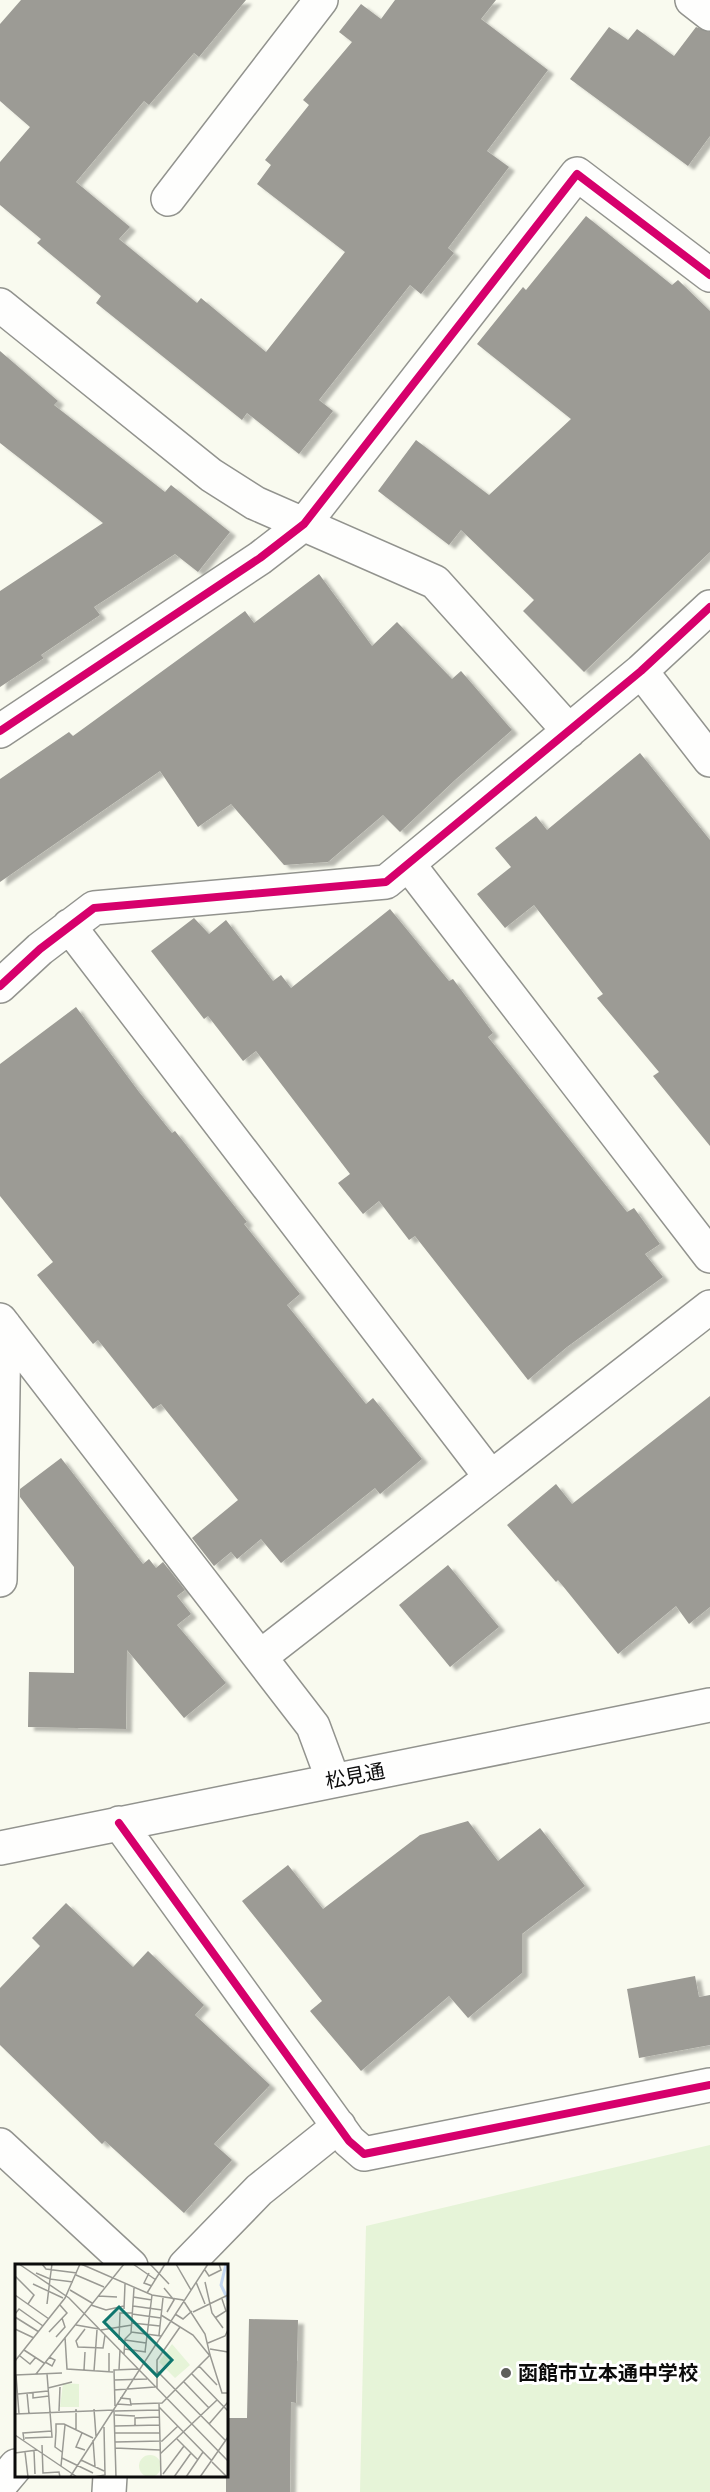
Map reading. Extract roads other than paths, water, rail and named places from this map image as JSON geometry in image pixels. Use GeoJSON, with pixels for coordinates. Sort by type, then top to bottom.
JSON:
{"type":"FeatureCollection","features":[{"type":"Feature","properties":{"kind":"street"},"geometry":{"type":"LineString","coordinates":[[168,199],[321,0]]}},
{"type":"Feature","properties":{"kind":"street"},"geometry":{"type":"LineString","coordinates":[[692,0],[710,14]]}},
{"type":"Feature","properties":{"kind":"street"},"geometry":{"type":"LineString","coordinates":[[0,731],[260,558],[304,524],[577,174],[710,275]]}},
{"type":"Feature","properties":{"kind":"street"},"geometry":{"type":"LineString","coordinates":[[0,305],[211,475],[255,502],[435,582],[569,731]]}},
{"type":"Feature","properties":{"kind":"street"},"geometry":{"type":"LineString","coordinates":[[0,986],[69,926],[94,908],[386,882],[641,671],[710,607]]}},
{"type":"Feature","properties":{"kind":"street"},"geometry":{"type":"LineString","coordinates":[[641,671],[710,760]]}},
{"type":"Feature","properties":{"kind":"street"},"geometry":{"type":"LineString","coordinates":[[409,865],[710,1256]]}},
{"type":"Feature","properties":{"kind":"street"},"geometry":{"type":"LineString","coordinates":[[69,926],[490,1476]]}},
{"type":"Feature","properties":{"kind":"street"},"geometry":{"type":"LineString","coordinates":[[260,1657],[710,1307]]}},
{"type":"Feature","properties":{"kind":"street"},"geometry":{"type":"LineString","coordinates":[[0,1580],[2,1322]]}},
{"type":"Feature","properties":{"kind":"street"},"geometry":{"type":"LineString","coordinates":[[2,1322],[313,1726],[333,1780]]}},
{"type":"Feature","properties":{"kind":"street","name":"松見通"},"geometry":{"type":"LineString","coordinates":[[0,1848],[710,1705]]}},
{"type":"Feature","properties":{"kind":"street"},"geometry":{"type":"LineString","coordinates":[[119,1824],[349,2141],[364,2154],[710,2085]]}},
{"type":"Feature","properties":{"kind":"street"},"geometry":{"type":"LineString","coordinates":[[186,2264],[259,2190],[339,2126]]}},
{"type":"Feature","properties":{"kind":"street"},"geometry":{"type":"LineString","coordinates":[[0,2145],[130,2264]]}},
{"type":"Feature","properties":{"kind":"street"},"geometry":{"type":"LineString","coordinates":[[0,2485],[15,2467]]}},
{"type":"Feature","properties":{"kind":"place","name":"函館市立本通中学校"},"geometry":{"type":"Point","coordinates":[506,2373]}}]}
